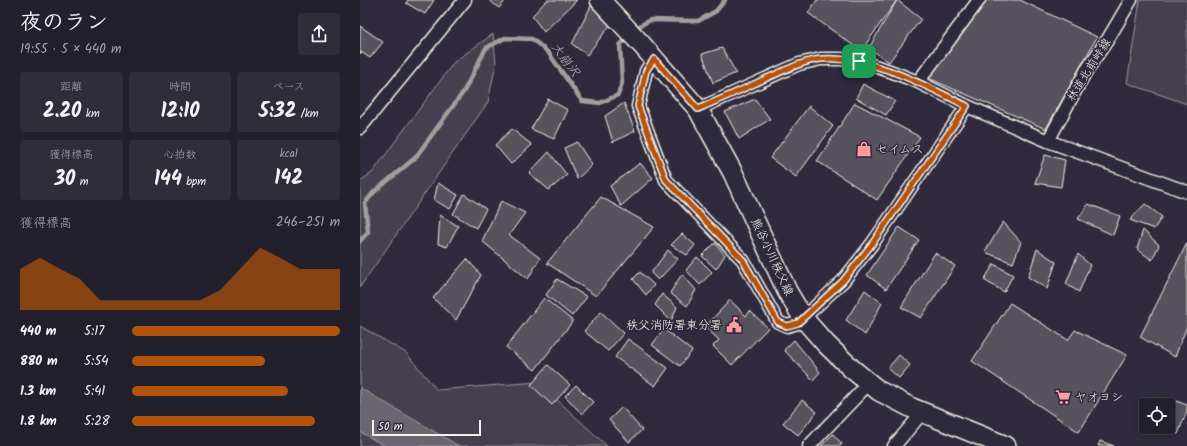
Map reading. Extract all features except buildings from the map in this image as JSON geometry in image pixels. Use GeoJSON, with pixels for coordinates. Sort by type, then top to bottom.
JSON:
{"type":"FeatureCollection","features":[{"type":"Feature","properties":{"kind":"main road","name":"熊谷小川秩父線"},"geometry":{"type":"LineString","coordinates":[[600,0],[698,109],[733,173],[787,291],[803,318],[826,344],[852,369],[879,390],[923,412],[1006,446]]}},
{"type":"Feature","properties":{"kind":"street"},"geometry":{"type":"LineString","coordinates":[[360,128],[465,0]]}},
{"type":"Feature","properties":{"kind":"street"},"geometry":{"type":"LineString","coordinates":[[918,82],[979,0]]}},
{"type":"Feature","properties":{"kind":"street","name":"林道北前峠線"},"geometry":{"type":"LineString","coordinates":[[1048,141],[1086,71],[1108,39],[1131,0]]}},
{"type":"Feature","properties":{"kind":"street"},"geometry":{"type":"LineString","coordinates":[[648,52],[646,71],[638,106],[666,180],[743,260],[778,322],[787,326],[798,323],[843,281],[872,244],[967,106]]}},
{"type":"Feature","properties":{"kind":"street"},"geometry":{"type":"LineString","coordinates":[[698,109],[799,64],[820,59],[859,61],[918,82],[967,106],[1048,141],[1187,192]]}},
{"type":"Feature","properties":{"kind":"street"},"geometry":{"type":"LineString","coordinates":[[809,446],[868,382]]}},
{"type":"Feature","properties":{"kind":"street"},"geometry":{"type":"LineString","coordinates":[[894,446],[923,412]]}},
{"type":"Feature","properties":{"kind":"shaded area"},"geometry":{"type":"Polygon","coordinates":[[[1140,0],[1187,0],[1187,104],[1127,83],[1140,0]]]}},
{"type":"Feature","properties":{"kind":"shaded area"},"geometry":{"type":"Polygon","coordinates":[[[493,34],[496,63],[488,102],[360,287],[360,181],[372,173],[454,62],[493,34]]]}},
{"type":"Feature","properties":{"kind":"shaded area"},"geometry":{"type":"Polygon","coordinates":[[[360,326],[406,353],[437,390],[538,382],[607,446],[360,446],[360,326]]]}},
{"type":"Feature","properties":{"kind":"shaded area"},"geometry":{"type":"Polygon","coordinates":[[[360,388],[459,446],[385,446],[360,432],[360,388]]]}},
{"type":"Feature","properties":{"kind":"waterway","name":"大崩沢"},"geometry":{"type":"LineString","coordinates":[[634,31],[636,28],[650,20],[698,21],[716,11],[725,0]]}},
{"type":"Feature","properties":{"kind":"waterway","name":"大崩沢"},"geometry":{"type":"LineString","coordinates":[[360,241],[368,232],[365,203],[374,192],[415,158],[464,91],[486,48],[505,38],[532,39],[548,52],[582,101],[600,103],[618,95],[622,83],[620,45],[629,36]]}},
{"type":"Feature","properties":{"kind":"place","name":"セイムス"},"geometry":{"type":"Point","coordinates":[864,149]}},
{"type":"Feature","properties":{"kind":"place","name":"秩父消防署東分署"},"geometry":{"type":"Point","coordinates":[734,325]}},
{"type":"Feature","properties":{"kind":"place","name":"ヤオヨシ"},"geometry":{"type":"Point","coordinates":[1063,397]}},
{"type":"Feature","properties":{"kind":"route"},"geometry":{"type":"LineString","coordinates":[[654,59],[698,109],[799,64],[820,59],[859,61],[918,82],[967,106],[872,244],[843,281],[798,323],[787,326],[778,322],[743,260],[666,180],[638,106],[646,71],[654,59]]}}]}
